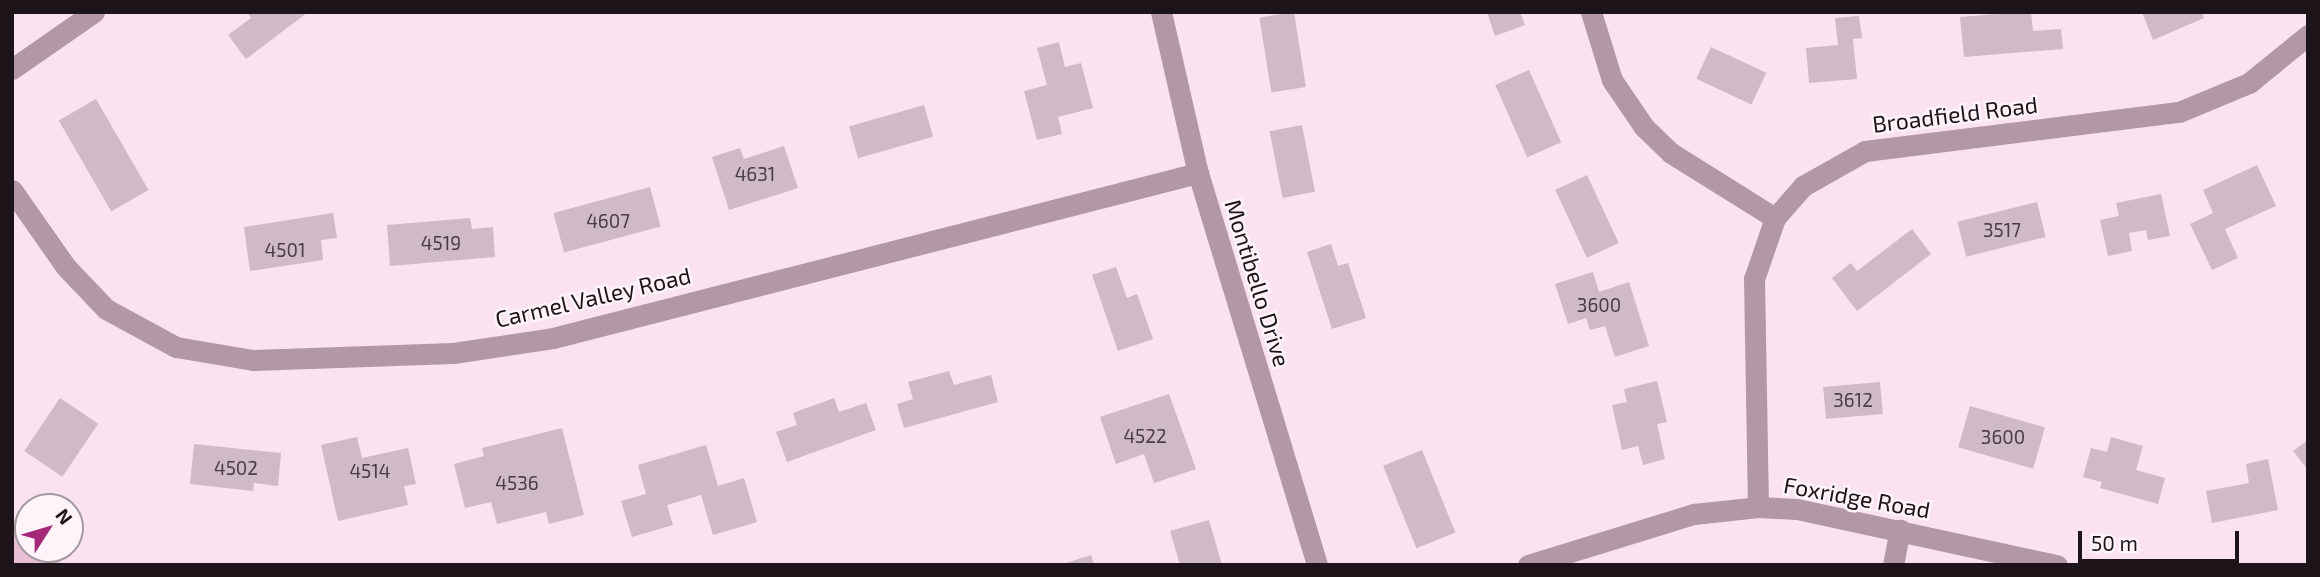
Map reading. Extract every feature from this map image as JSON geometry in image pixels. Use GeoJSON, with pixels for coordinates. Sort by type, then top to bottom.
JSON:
{"type":"FeatureCollection","features":[{"type":"Feature","properties":{"kind":"street"},"geometry":{"type":"LineString","coordinates":[[12,69],[94,12]]}},
{"type":"Feature","properties":{"kind":"street","name":"Montibello Drive"},"geometry":{"type":"LineString","coordinates":[[1161,12],[1198,173],[1317,565]]}},
{"type":"Feature","properties":{"kind":"street"},"geometry":{"type":"LineString","coordinates":[[1591,12],[1612,80],[1644,127],[1671,153],[1775,219]]}},
{"type":"Feature","properties":{"kind":"street","name":"Broadfield Road"},"geometry":{"type":"LineString","coordinates":[[1758,507],[1752,296],[1775,219],[1815,176],[1865,151],[2179,112],[2249,83],[2308,35]]}},
{"type":"Feature","properties":{"kind":"street","name":"Carmel Valley Road"},"geometry":{"type":"LineString","coordinates":[[12,190],[66,267],[106,309],[176,347],[253,360],[453,353],[553,338],[1198,173]]}},
{"type":"Feature","properties":{"kind":"street","name":"Foxridge Road"},"geometry":{"type":"LineString","coordinates":[[1528,565],[1694,514],[1758,507],[1797,509],[2057,565]]}},
{"type":"Feature","properties":{"kind":"street"},"geometry":{"type":"LineString","coordinates":[[1893,565],[1900,530]]}},
{"type":"Feature","properties":{"kind":"shaded area"},"geometry":{"type":"Polygon","coordinates":[[[12,518],[14,563],[63,565],[12,565],[12,518]]]}},
{"type":"Feature","properties":{"kind":"building"},"geometry":{"type":"Polygon","coordinates":[[[247,12],[308,12],[246,59],[228,35],[251,18],[247,12]]]}},
{"type":"Feature","properties":{"kind":"building"},"geometry":{"type":"Polygon","coordinates":[[[1294,12],[1306,87],[1271,93],[1259,17],[1294,12]]]}},
{"type":"Feature","properties":{"kind":"building"},"geometry":{"type":"Polygon","coordinates":[[[1487,12],[1520,12],[1525,25],[1495,36],[1487,12]]]}},
{"type":"Feature","properties":{"kind":"building"},"geometry":{"type":"Polygon","coordinates":[[[2031,12],[2033,31],[2061,29],[2063,49],[1964,57],[1960,17],[2031,12]]]}},
{"type":"Feature","properties":{"kind":"building"},"geometry":{"type":"Polygon","coordinates":[[[2142,12],[2202,12],[2204,18],[2153,40],[2142,12]]]}},
{"type":"Feature","properties":{"kind":"building"},"geometry":{"type":"Polygon","coordinates":[[[1859,16],[1862,38],[1853,39],[1857,79],[1809,83],[1806,48],[1838,45],[1835,18],[1859,16]]]}},
{"type":"Feature","properties":{"kind":"building"},"geometry":{"type":"Polygon","coordinates":[[[1059,42],[1065,67],[1081,63],[1093,108],[1058,117],[1062,134],[1037,140],[1024,91],[1047,85],[1037,48],[1059,42]]]}},
{"type":"Feature","properties":{"kind":"building"},"geometry":{"type":"Polygon","coordinates":[[[1711,47],[1766,73],[1751,105],[1696,79],[1711,47]]]}},
{"type":"Feature","properties":{"kind":"building"},"geometry":{"type":"Polygon","coordinates":[[[1529,70],[1561,142],[1527,157],[1495,85],[1529,70]]]}},
{"type":"Feature","properties":{"kind":"building"},"geometry":{"type":"Polygon","coordinates":[[[96,99],[148,190],[111,211],[59,120],[96,99]]]}},
{"type":"Feature","properties":{"kind":"building"},"geometry":{"type":"Polygon","coordinates":[[[924,105],[933,137],[858,158],[849,126],[924,105]]]}},
{"type":"Feature","properties":{"kind":"building"},"geometry":{"type":"Polygon","coordinates":[[[1302,125],[1315,192],[1283,198],[1270,131],[1302,125]]]}},
{"type":"Feature","properties":{"kind":"building"},"geometry":{"type":"Polygon","coordinates":[[[784,146],[798,188],[729,210],[712,157],[740,148],[744,159],[784,146]]]}},
{"type":"Feature","properties":{"kind":"building"},"geometry":{"type":"Polygon","coordinates":[[[2257,165],[2276,206],[2225,229],[2238,258],[2212,270],[2190,224],[2213,213],[2203,190],[2257,165]]]}},
{"type":"Feature","properties":{"kind":"building"},"geometry":{"type":"Polygon","coordinates":[[[1587,175],[1619,243],[1587,258],[1555,190],[1587,175]]]}},
{"type":"Feature","properties":{"kind":"building"},"geometry":{"type":"Polygon","coordinates":[[[650,187],[661,227],[564,252],[553,213],[650,187]]]}},
{"type":"Feature","properties":{"kind":"building"},"geometry":{"type":"Polygon","coordinates":[[[2161,194],[2170,236],[2148,240],[2146,230],[2129,233],[2132,251],[2108,256],[2100,220],[2119,216],[2116,203],[2161,194]]]}},
{"type":"Feature","properties":{"kind":"building"},"geometry":{"type":"Polygon","coordinates":[[[2037,202],[2046,237],[1966,257],[1957,222],[2037,202]]]}},
{"type":"Feature","properties":{"kind":"building"},"geometry":{"type":"Polygon","coordinates":[[[333,213],[337,238],[321,240],[323,260],[250,271],[244,227],[333,213]]]}},
{"type":"Feature","properties":{"kind":"building"},"geometry":{"type":"Polygon","coordinates":[[[470,218],[472,229],[493,227],[495,257],[390,266],[387,225],[470,218]]]}},
{"type":"Feature","properties":{"kind":"building"},"geometry":{"type":"Polygon","coordinates":[[[1912,229],[1931,254],[1857,311],[1832,278],[1851,263],[1857,271],[1912,229]]]}},
{"type":"Feature","properties":{"kind":"building"},"geometry":{"type":"Polygon","coordinates":[[[1331,244],[1338,266],[1348,263],[1366,318],[1332,329],[1307,252],[1331,244]]]}},
{"type":"Feature","properties":{"kind":"building"},"geometry":{"type":"Polygon","coordinates":[[[1116,267],[1127,298],[1137,294],[1153,339],[1118,351],[1092,275],[1116,267]]]}},
{"type":"Feature","properties":{"kind":"building"},"geometry":{"type":"Polygon","coordinates":[[[1593,272],[1599,292],[1629,282],[1649,346],[1615,357],[1605,326],[1590,330],[1586,318],[1568,324],[1555,284],[1593,272]]]}},
{"type":"Feature","properties":{"kind":"building"},"geometry":{"type":"Polygon","coordinates":[[[949,371],[954,385],[991,375],[998,402],[904,428],[897,404],[913,399],[908,382],[949,371]]]}},
{"type":"Feature","properties":{"kind":"building"},"geometry":{"type":"Polygon","coordinates":[[[1657,381],[1667,422],[1657,424],[1665,459],[1643,465],[1638,446],[1622,450],[1612,405],[1627,402],[1624,389],[1657,381]]]}},
{"type":"Feature","properties":{"kind":"building"},"geometry":{"type":"Polygon","coordinates":[[[1880,382],[1883,414],[1826,419],[1823,387],[1880,382]]]}},
{"type":"Feature","properties":{"kind":"building"},"geometry":{"type":"Polygon","coordinates":[[[1169,394],[1196,469],[1154,483],[1144,454],[1116,464],[1100,417],[1169,394]]]}},
{"type":"Feature","properties":{"kind":"building"},"geometry":{"type":"Polygon","coordinates":[[[60,398],[98,424],[62,477],[24,451],[60,398]]]}},
{"type":"Feature","properties":{"kind":"building"},"geometry":{"type":"Polygon","coordinates":[[[834,398],[839,412],[866,403],[876,430],[787,462],[776,432],[797,425],[793,413],[834,398]]]}},
{"type":"Feature","properties":{"kind":"building"},"geometry":{"type":"Polygon","coordinates":[[[1970,406],[2045,427],[2033,469],[1958,447],[1970,406]]]}},
{"type":"Feature","properties":{"kind":"building"},"geometry":{"type":"Polygon","coordinates":[[[562,428],[584,515],[549,524],[546,512],[497,524],[491,502],[465,508],[454,464],[484,456],[482,448],[562,428]]]}},
{"type":"Feature","properties":{"kind":"building"},"geometry":{"type":"Polygon","coordinates":[[[357,437],[362,458],[408,448],[416,484],[404,486],[408,505],[338,521],[321,445],[357,437]]]}},
{"type":"Feature","properties":{"kind":"building"},"geometry":{"type":"Polygon","coordinates":[[[2111,437],[2143,446],[2136,470],[2165,478],[2158,504],[2100,488],[2102,482],[2083,477],[2091,448],[2107,452],[2111,437]]]}},
{"type":"Feature","properties":{"kind":"building"},"geometry":{"type":"Polygon","coordinates":[[[2308,440],[2308,470],[2293,451],[2308,440]]]}},
{"type":"Feature","properties":{"kind":"building"},"geometry":{"type":"Polygon","coordinates":[[[194,444],[281,453],[278,486],[254,483],[253,491],[190,484],[194,444]]]}},
{"type":"Feature","properties":{"kind":"building"},"geometry":{"type":"Polygon","coordinates":[[[706,445],[718,486],[744,478],[757,522],[713,535],[701,495],[667,505],[673,525],[632,537],[621,501],[646,494],[638,465],[706,445]]]}},
{"type":"Feature","properties":{"kind":"building"},"geometry":{"type":"Polygon","coordinates":[[[1422,450],[1455,533],[1416,548],[1383,466],[1422,450]]]}},
{"type":"Feature","properties":{"kind":"building"},"geometry":{"type":"Polygon","coordinates":[[[2268,459],[2278,510],[2212,523],[2206,491],[2249,483],[2246,464],[2268,459]]]}},
{"type":"Feature","properties":{"kind":"building"},"geometry":{"type":"Polygon","coordinates":[[[1209,520],[1222,565],[1180,565],[1170,531],[1209,520]]]}},
{"type":"Feature","properties":{"kind":"building"},"geometry":{"type":"Polygon","coordinates":[[[1091,555],[1094,565],[1063,565],[1063,564],[1091,555]]]}}]}
